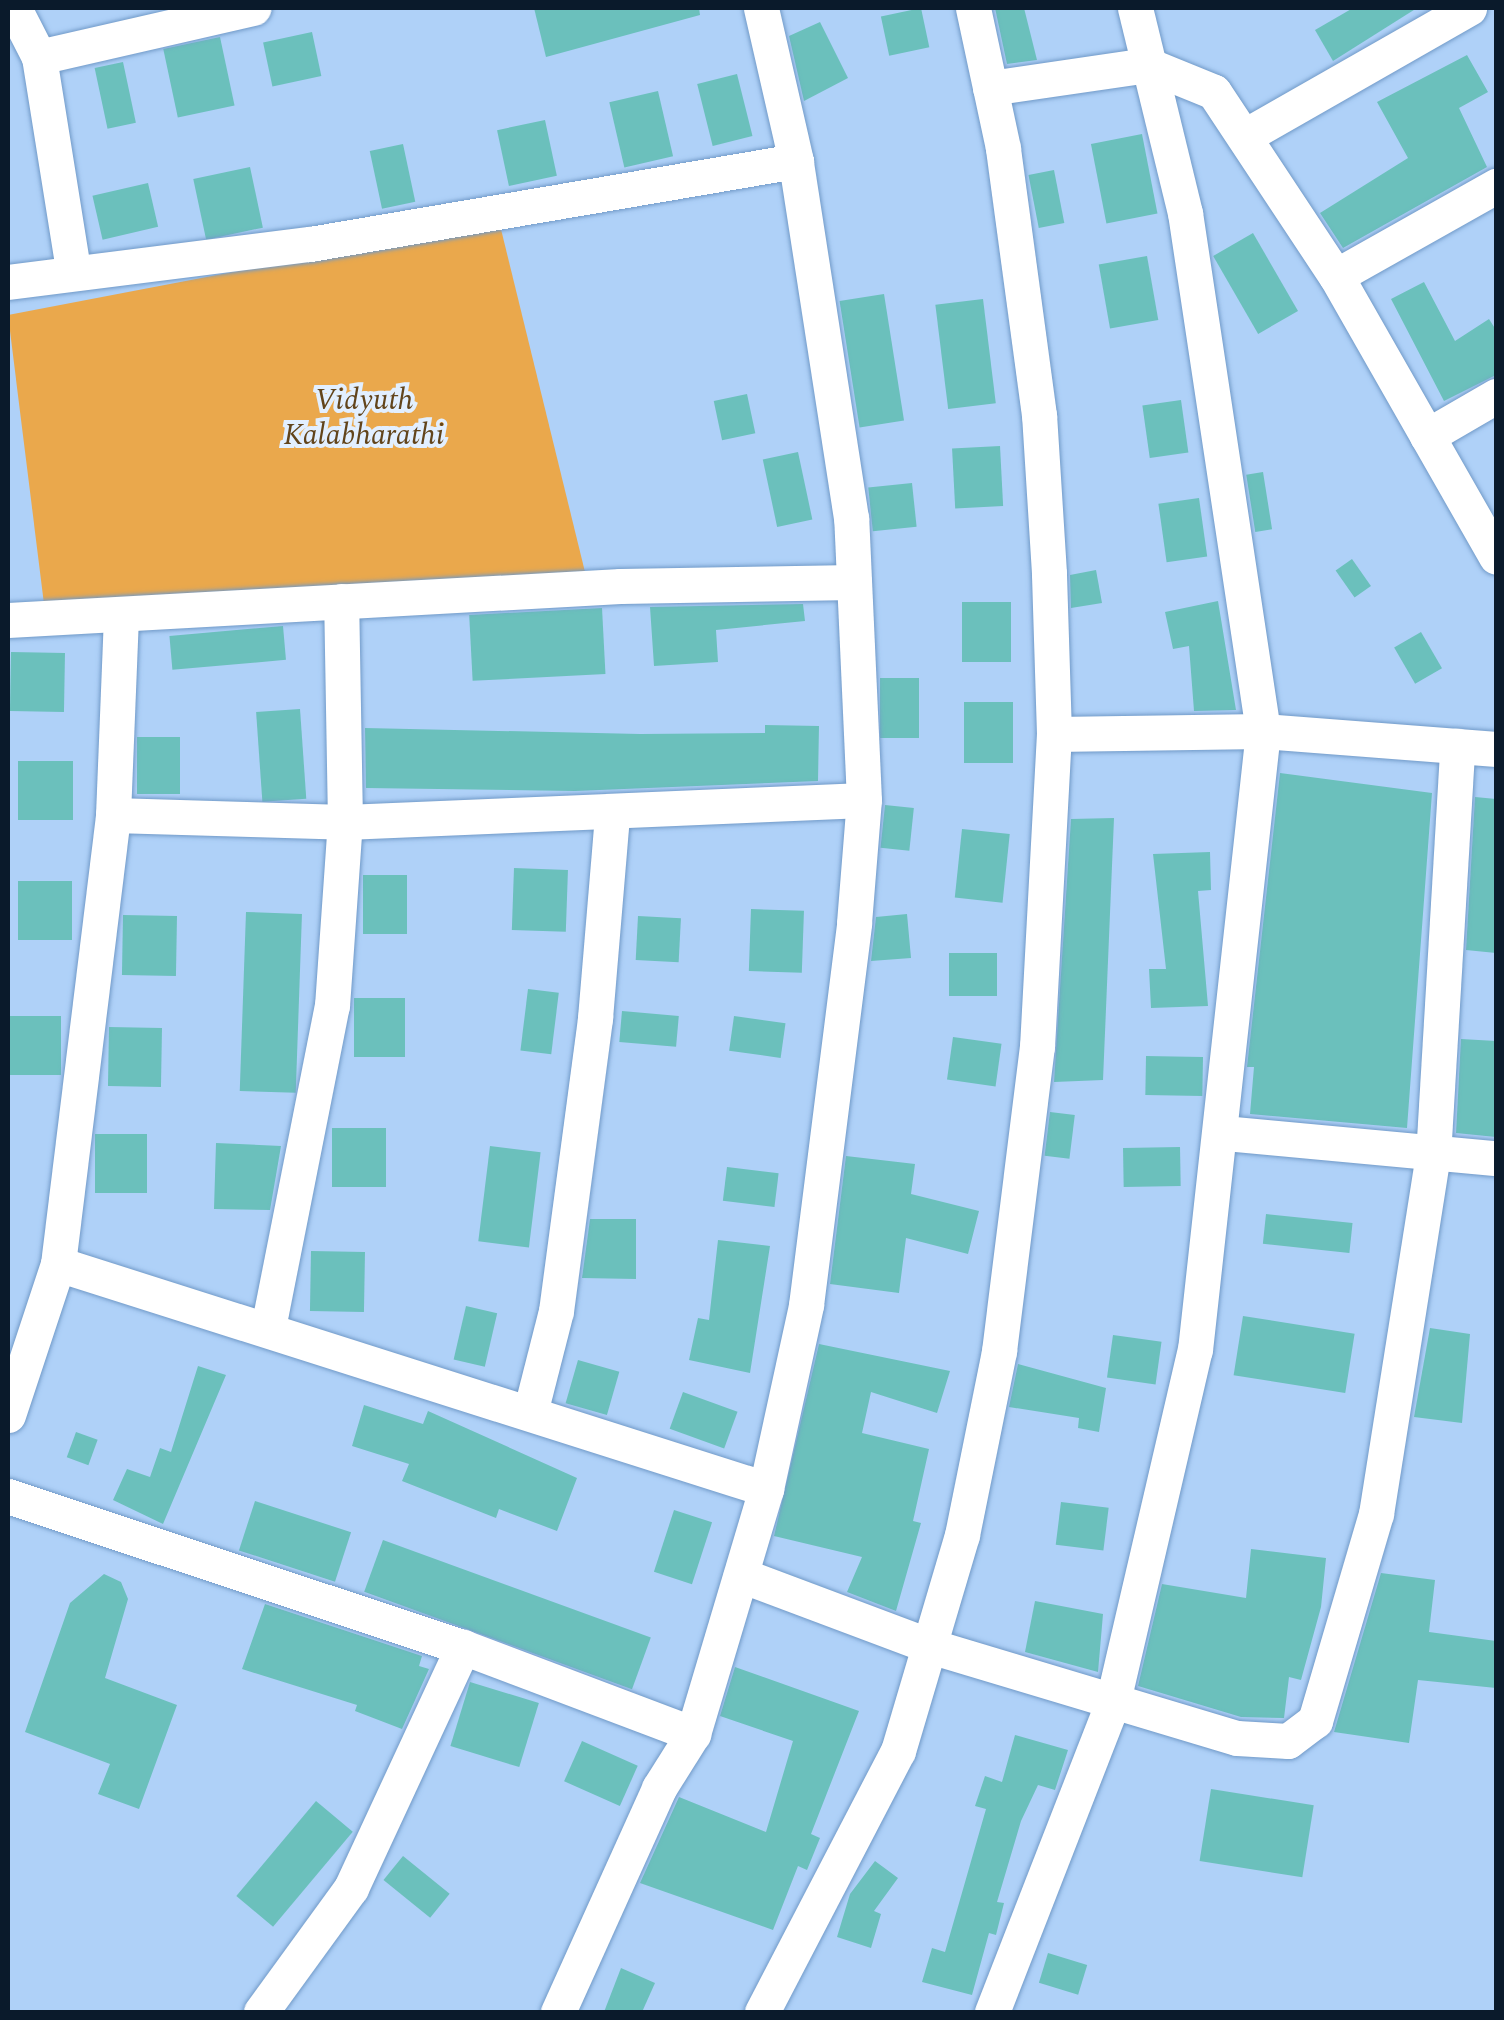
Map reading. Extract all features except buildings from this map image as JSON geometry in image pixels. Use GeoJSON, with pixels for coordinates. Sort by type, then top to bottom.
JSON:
{"type":"FeatureCollection","features":[{"type":"Feature","properties":{"kind":"street"},"geometry":{"type":"LineString","coordinates":[[14,8],[39,58],[73,270]]}},
{"type":"Feature","properties":{"kind":"street"},"geometry":{"type":"LineString","coordinates":[[39,58],[253,8]]}},
{"type":"Feature","properties":{"kind":"street"},"geometry":{"type":"LineString","coordinates":[[558,2012],[659,1788],[693,1734],[766,1489],[828,1156],[864,800],[854,582],[796,160],[761,8]]}},
{"type":"Feature","properties":{"kind":"street"},"geometry":{"type":"LineString","coordinates":[[762,2012],[898,1751],[962,1535],[999,1351],[1037,1046],[1054,734],[1039,415],[990,88],[973,8]]}},
{"type":"Feature","properties":{"kind":"street"},"geometry":{"type":"LineString","coordinates":[[992,2012],[1113,1701],[1195,1350],[1224,1134],[1263,731],[1185,213],[1135,8]]}},
{"type":"Feature","properties":{"kind":"street"},"geometry":{"type":"LineString","coordinates":[[1244,136],[1469,8]]}},
{"type":"Feature","properties":{"kind":"street"},"geometry":{"type":"LineString","coordinates":[[990,88],[1148,65],[1214,92],[1336,276],[1496,556]]}},
{"type":"Feature","properties":{"kind":"street"},"geometry":{"type":"LineString","coordinates":[[8,282],[73,270],[310,244],[796,160]]}},
{"type":"Feature","properties":{"kind":"street"},"geometry":{"type":"LineString","coordinates":[[1336,276],[1496,186]]}},
{"type":"Feature","properties":{"kind":"street"},"geometry":{"type":"LineString","coordinates":[[1427,436],[1496,396]]}},
{"type":"Feature","properties":{"kind":"street"},"geometry":{"type":"LineString","coordinates":[[8,620],[342,601],[854,582]]}},
{"type":"Feature","properties":{"kind":"street"},"geometry":{"type":"LineString","coordinates":[[268,1328],[332,1006],[346,822],[342,601]]}},
{"type":"Feature","properties":{"kind":"street"},"geometry":{"type":"LineString","coordinates":[[8,1415],[58,1264],[113,815],[121,615]]}},
{"type":"Feature","properties":{"kind":"street"},"geometry":{"type":"LineString","coordinates":[[1054,734],[1263,731],[1496,750]]}},
{"type":"Feature","properties":{"kind":"street"},"geometry":{"type":"LineString","coordinates":[[741,1574],[930,1646],[1237,1738],[1288,1741],[1314,1721],[1376,1514],[1433,1156],[1457,746]]}},
{"type":"Feature","properties":{"kind":"street"},"geometry":{"type":"LineString","coordinates":[[113,815],[346,822],[612,814],[864,800]]}},
{"type":"Feature","properties":{"kind":"street"},"geometry":{"type":"LineString","coordinates":[[530,1409],[556,1311],[596,1018],[612,814]]}},
{"type":"Feature","properties":{"kind":"street"},"geometry":{"type":"LineString","coordinates":[[1224,1134],[1433,1156],[1496,1158]]}},
{"type":"Feature","properties":{"kind":"street"},"geometry":{"type":"LineString","coordinates":[[58,1264],[530,1409],[766,1489]]}},
{"type":"Feature","properties":{"kind":"street"},"geometry":{"type":"LineString","coordinates":[[8,1496],[463,1647],[693,1734]]}},
{"type":"Feature","properties":{"kind":"street"},"geometry":{"type":"LineString","coordinates":[[262,2012],[351,1888],[463,1647]]}},
{"type":"Feature","properties":{"kind":"green space","name":"Vidyuth Kalabharathi"},"geometry":{"type":"Polygon","coordinates":[[[499,221],[585,572],[44,604],[8,315],[499,221]]]}}]}
